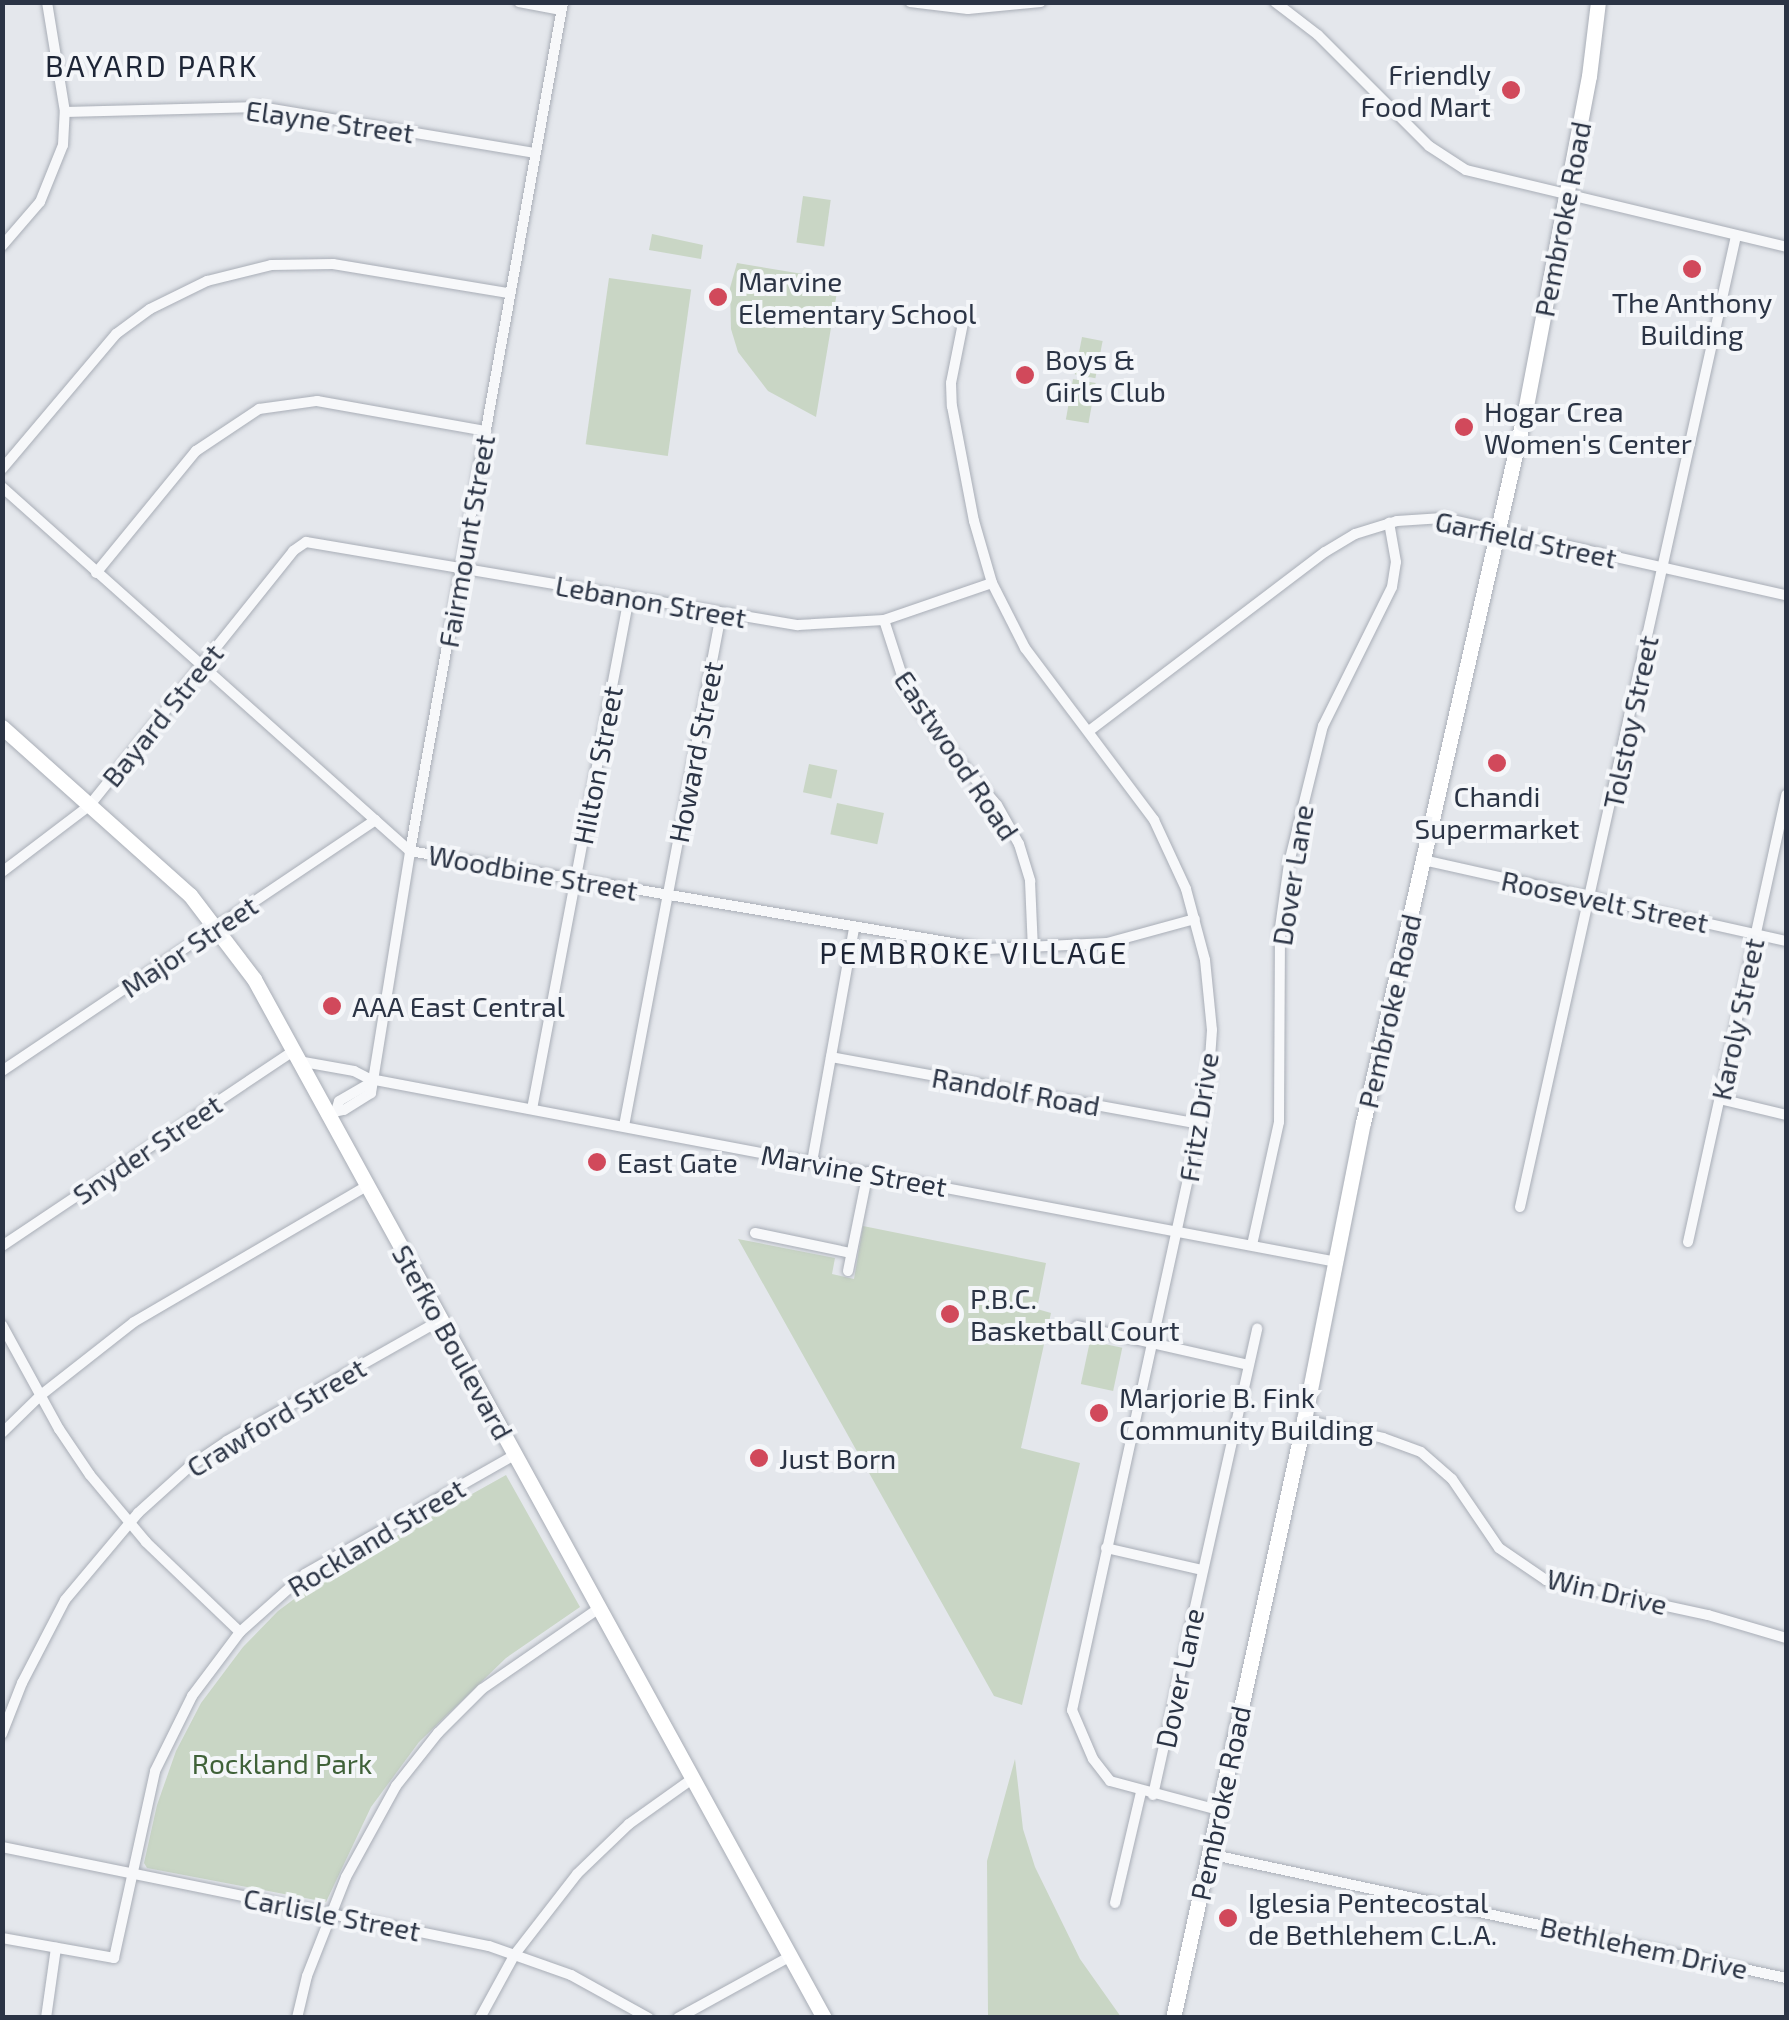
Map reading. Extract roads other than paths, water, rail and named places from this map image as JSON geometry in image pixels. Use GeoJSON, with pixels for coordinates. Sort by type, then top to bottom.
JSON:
{"type":"FeatureCollection","features":[{"type":"Feature","properties":{"kind":"main road","name":"Pembroke Road"},"geometry":{"type":"LineString","coordinates":[[1173,2018],[1338,1262],[1363,1123],[1499,531],[1566,197],[1598,2]]}},
{"type":"Feature","properties":{"kind":"main road","name":"Stefko Boulevard"},"geometry":{"type":"LineString","coordinates":[[2,727],[190,895],[254,979],[295,1056],[332,1111],[366,1186],[824,2018]]}},
{"type":"Feature","properties":{"kind":"street"},"geometry":{"type":"LineString","coordinates":[[2,246],[34,210],[50,182],[63,145],[65,112],[47,2]]}},
{"type":"Feature","properties":{"kind":"street"},"geometry":{"type":"LineString","coordinates":[[519,2],[562,6]]}},
{"type":"Feature","properties":{"kind":"street"},"geometry":{"type":"LineString","coordinates":[[910,2],[975,9],[1041,2]]}},
{"type":"Feature","properties":{"kind":"street"},"geometry":{"type":"LineString","coordinates":[[1279,3],[1318,35],[1449,161],[1482,177],[1786,247]]}},
{"type":"Feature","properties":{"kind":"street","name":"Fairmount Street"},"geometry":{"type":"LineString","coordinates":[[370,1081],[562,6]]}},
{"type":"Feature","properties":{"kind":"street","name":"Elayne Street"},"geometry":{"type":"LineString","coordinates":[[65,112],[275,109],[534,154]]}},
{"type":"Feature","properties":{"kind":"street","name":"Tolstoy Street"},"geometry":{"type":"LineString","coordinates":[[1520,1207],[1736,236]]}},
{"type":"Feature","properties":{"kind":"street"},"geometry":{"type":"LineString","coordinates":[[2,469],[116,334],[169,298],[228,274],[294,264],[347,264],[509,293]]}},
{"type":"Feature","properties":{"kind":"street","name":"Fritz Drive"},"geometry":{"type":"LineString","coordinates":[[962,324],[952,406],[974,520],[992,583],[1025,648],[1154,820],[1194,919],[1205,960],[1212,1030],[1201,1124],[1106,1548],[1073,1716],[1104,1776],[1147,1793],[1218,1810]]}},
{"type":"Feature","properties":{"kind":"street"},"geometry":{"type":"LineString","coordinates":[[96,572],[196,450],[259,409],[317,401],[486,431]]}},
{"type":"Feature","properties":{"kind":"street","name":"Woodbine Street"},"geometry":{"type":"LineString","coordinates":[[2,487],[410,851],[966,947],[1032,948],[1107,942],[1194,919]]}},
{"type":"Feature","properties":{"kind":"street","name":"Garfield Street"},"geometry":{"type":"LineString","coordinates":[[1088,731],[1325,552],[1354,534],[1389,523],[1436,518],[1786,595]]}},
{"type":"Feature","properties":{"kind":"street","name":"Dover Lane"},"geometry":{"type":"LineString","coordinates":[[1252,1245],[1279,1122],[1278,975],[1288,863],[1322,726],[1392,587],[1396,562],[1389,523]]}},
{"type":"Feature","properties":{"kind":"street","name":"Lebanon Street"},"geometry":{"type":"LineString","coordinates":[[306,542],[798,625],[884,620],[992,583]]}},
{"type":"Feature","properties":{"kind":"street","name":"Bayard Street"},"geometry":{"type":"LineString","coordinates":[[2,872],[88,806],[292,551],[306,542]]}},
{"type":"Feature","properties":{"kind":"street","name":"Hilton Street"},"geometry":{"type":"LineString","coordinates":[[532,1110],[630,598]]}},
{"type":"Feature","properties":{"kind":"street","name":"Howard Street"},"geometry":{"type":"LineString","coordinates":[[624,1126],[722,614]]}},
{"type":"Feature","properties":{"kind":"street","name":"Eastwood Road"},"geometry":{"type":"LineString","coordinates":[[884,620],[906,688],[997,804],[1018,844],[1030,880],[1032,948]]}},
{"type":"Feature","properties":{"kind":"street","name":"Karoly Street"},"geometry":{"type":"LineString","coordinates":[[1688,1242],[1786,796]]}},
{"type":"Feature","properties":{"kind":"street","name":"Major Street"},"geometry":{"type":"LineString","coordinates":[[2,1070],[375,820]]}},
{"type":"Feature","properties":{"kind":"street","name":"Roosevelt Street"},"geometry":{"type":"LineString","coordinates":[[1423,860],[1786,941]]}},
{"type":"Feature","properties":{"kind":"street"},"geometry":{"type":"LineString","coordinates":[[812,1162],[854,929]]}},
{"type":"Feature","properties":{"kind":"street","name":"Marvine Street"},"geometry":{"type":"LineString","coordinates":[[295,1056],[354,1070],[370,1081],[1338,1262]]}},
{"type":"Feature","properties":{"kind":"street","name":"Snyder Street"},"geometry":{"type":"LineString","coordinates":[[2,1246],[295,1056]]}},
{"type":"Feature","properties":{"kind":"street","name":"Randolf Road"},"geometry":{"type":"LineString","coordinates":[[831,1057],[1201,1124]]}},
{"type":"Feature","properties":{"kind":"street"},"geometry":{"type":"LineString","coordinates":[[332,1111],[344,1110],[371,1093],[370,1081]]}},
{"type":"Feature","properties":{"kind":"street"},"geometry":{"type":"LineString","coordinates":[[1720,1100],[1786,1115]]}},
{"type":"Feature","properties":{"kind":"street"},"geometry":{"type":"LineString","coordinates":[[848,1271],[868,1172]]}},
{"type":"Feature","properties":{"kind":"street"},"geometry":{"type":"LineString","coordinates":[[2,1433],[41,1395],[165,1301],[366,1186]]}},
{"type":"Feature","properties":{"kind":"street"},"geometry":{"type":"LineString","coordinates":[[755,1234],[852,1253]]}},
{"type":"Feature","properties":{"kind":"street","name":"Crawford Street"},"geometry":{"type":"LineString","coordinates":[[2,1734],[22,1683],[66,1600],[128,1523],[227,1440],[441,1320]]}},
{"type":"Feature","properties":{"kind":"street"},"geometry":{"type":"LineString","coordinates":[[2,1325],[90,1475],[128,1523],[240,1632]]}},
{"type":"Feature","properties":{"kind":"street"},"geometry":{"type":"LineString","coordinates":[[1076,1326],[1248,1364]]}},
{"type":"Feature","properties":{"kind":"street","name":"Dover Lane"},"geometry":{"type":"LineString","coordinates":[[1115,1903],[1147,1793],[1257,1328]]}},
{"type":"Feature","properties":{"kind":"street","name":"Win Drive"},"geometry":{"type":"LineString","coordinates":[[1304,1420],[1405,1444],[1434,1461],[1499,1548],[1546,1580],[1708,1614],[1786,1638]]}},
{"type":"Feature","properties":{"kind":"street","name":"Rockland Street"},"geometry":{"type":"LineString","coordinates":[[56,1948],[114,1958],[147,1794],[192,1696],[240,1632],[305,1574],[516,1454]]}},
{"type":"Feature","properties":{"kind":"street"},"geometry":{"type":"LineString","coordinates":[[1106,1548],[1202,1570]]}},
{"type":"Feature","properties":{"kind":"street"},"geometry":{"type":"LineString","coordinates":[[296,2018],[306,1976],[378,1814],[438,1733],[506,1668],[598,1609]]}},
{"type":"Feature","properties":{"kind":"street"},"geometry":{"type":"LineString","coordinates":[[480,2018],[516,1954],[560,1894],[628,1824],[692,1779]]}},
{"type":"Feature","properties":{"kind":"street","name":"Carlisle Street"},"geometry":{"type":"LineString","coordinates":[[2,1848],[516,1954],[584,1981],[650,2018]]}},
{"type":"Feature","properties":{"kind":"street","name":"Bethlehem Drive"},"geometry":{"type":"LineString","coordinates":[[1209,1854],[1786,1978]]}},
{"type":"Feature","properties":{"kind":"street"},"geometry":{"type":"LineString","coordinates":[[2,1938],[56,1948],[46,2018]]}},
{"type":"Feature","properties":{"kind":"street"},"geometry":{"type":"LineString","coordinates":[[678,2018],[791,1956]]}},
{"type":"Feature","properties":{"kind":"place","name":"Friendly Food Mart"},"geometry":{"type":"Point","coordinates":[1511,90]}},
{"type":"Feature","properties":{"kind":"place","name":"The Anthony Building"},"geometry":{"type":"Point","coordinates":[1692,269]}},
{"type":"Feature","properties":{"kind":"place","name":"Marvine Elementary School"},"geometry":{"type":"Point","coordinates":[718,297]}},
{"type":"Feature","properties":{"kind":"place","name":"Boys & Girls Club"},"geometry":{"type":"Point","coordinates":[1025,375]}},
{"type":"Feature","properties":{"kind":"place","name":"Hogar Crea Women's Center"},"geometry":{"type":"Point","coordinates":[1464,427]}},
{"type":"Feature","properties":{"kind":"place","name":"Chandi Supermarket"},"geometry":{"type":"Point","coordinates":[1497,763]}},
{"type":"Feature","properties":{"kind":"place","name":"AAA East Central"},"geometry":{"type":"Point","coordinates":[332,1006]}},
{"type":"Feature","properties":{"kind":"place","name":"East Gate"},"geometry":{"type":"Point","coordinates":[597,1162]}},
{"type":"Feature","properties":{"kind":"place","name":"P.B.C. Basketball Court"},"geometry":{"type":"Point","coordinates":[950,1314]}},
{"type":"Feature","properties":{"kind":"place","name":"Marjorie B. Fink Community Building"},"geometry":{"type":"Point","coordinates":[1099,1413]}},
{"type":"Feature","properties":{"kind":"place","name":"Just Born"},"geometry":{"type":"Point","coordinates":[759,1458]}},
{"type":"Feature","properties":{"kind":"place","name":"Iglesia Pentecostal de Bethlehem C.L.A."},"geometry":{"type":"Point","coordinates":[1228,1918]}},
{"type":"Feature","properties":{"kind":"district","name":"BAYARD PARK"},"geometry":{"type":"Point","coordinates":[152,65]}},
{"type":"Feature","properties":{"kind":"district","name":"PEMBROKE VILLAGE"},"geometry":{"type":"Point","coordinates":[974,952]}},
{"type":"Feature","properties":{"kind":"park label","name":"Rockland Park"},"geometry":{"type":"Point","coordinates":[282,1763]}}]}
